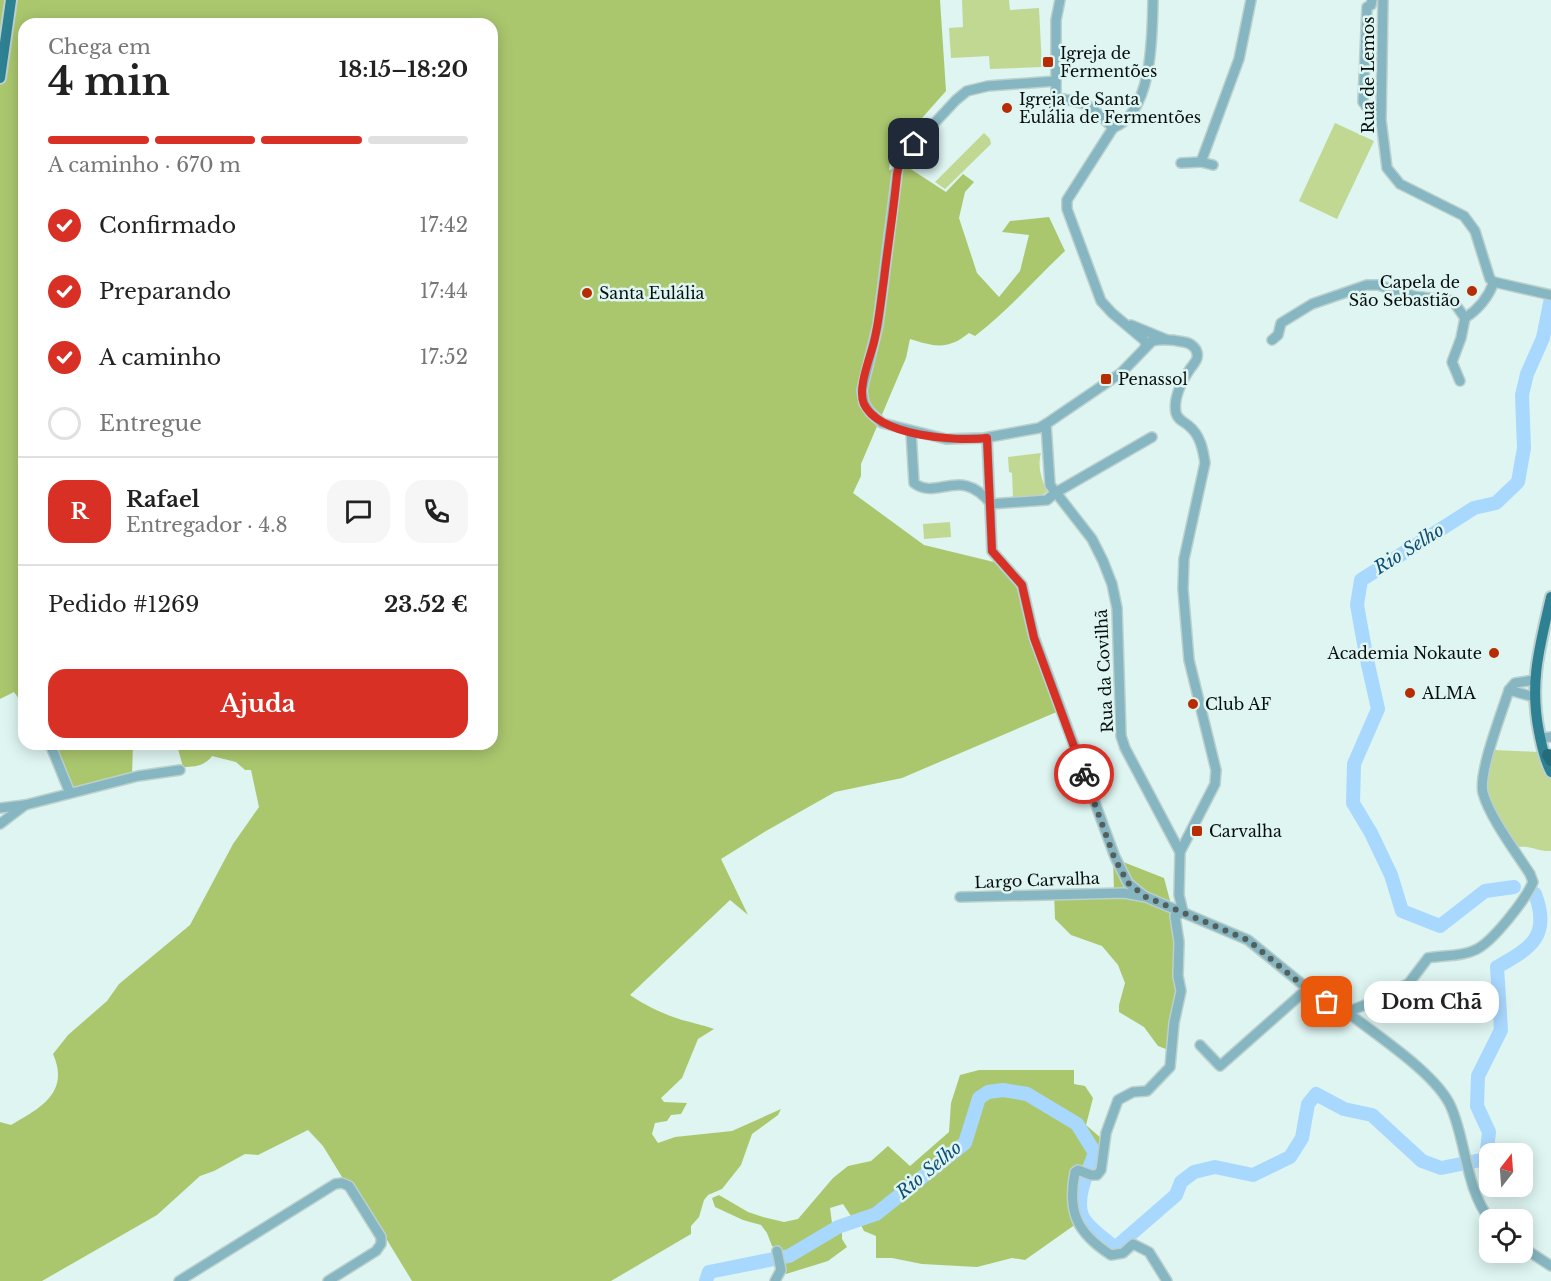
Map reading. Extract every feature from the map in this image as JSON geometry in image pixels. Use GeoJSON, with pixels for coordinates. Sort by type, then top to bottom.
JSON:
{"type":"FeatureCollection","features":[{"type":"Feature","properties":{"kind":"main road"},"geometry":{"type":"LineString","coordinates":[[0,78],[11,0]]}},
{"type":"Feature","properties":{"kind":"main road"},"geometry":{"type":"LineString","coordinates":[[1550,759],[1534,697],[1534,680],[1551,597]]}},
{"type":"Feature","properties":{"kind":"main road"},"geometry":{"type":"LineString","coordinates":[[1546,738],[1543,754],[1551,772]]}},
{"type":"Feature","properties":{"kind":"street"},"geometry":{"type":"LineString","coordinates":[[1060,0],[1056,20],[1056,98],[1086,103],[1113,128]]}},
{"type":"Feature","properties":{"kind":"street"},"geometry":{"type":"LineString","coordinates":[[1145,347],[1144,340],[1101,301],[1066,209],[1066,200],[1113,128],[1124,124],[1140,97],[1147,80],[1153,0]]}},
{"type":"Feature","properties":{"kind":"street"},"geometry":{"type":"LineString","coordinates":[[1201,162],[1239,59],[1251,0]]}},
{"type":"Feature","properties":{"kind":"street"},"geometry":{"type":"LineString","coordinates":[[1372,0],[1371,5],[1367,7],[1363,102],[1371,108],[1381,107]]}},
{"type":"Feature","properties":{"kind":"street","name":"Rua de Lemos"},"geometry":{"type":"LineString","coordinates":[[1383,0],[1381,107],[1384,155],[1389,171],[1400,184],[1464,216],[1475,231],[1492,281]]}},
{"type":"Feature","properties":{"kind":"street"},"geometry":{"type":"LineString","coordinates":[[1056,81],[988,86],[967,91],[900,160],[878,325],[862,390],[864,403],[882,423],[946,439],[987,438],[1040,428],[1121,373],[1152,341],[1187,342],[1194,346],[1197,352],[1197,359],[1180,388],[1176,411],[1179,419],[1190,426],[1198,437],[1205,463],[1184,559],[1183,589],[1189,660],[1216,770],[1215,784],[1180,852],[1179,895],[1183,912],[1175,916],[1179,942],[1178,976],[1181,991],[1174,1023],[1170,1067],[1147,1091],[1133,1092],[1118,1100],[1106,1133],[1101,1170],[1097,1174],[1087,1174],[1078,1170],[1075,1172],[1072,1202],[1074,1217],[1102,1249],[1111,1255],[1123,1253],[1133,1244],[1149,1252],[1167,1281]]}},
{"type":"Feature","properties":{"kind":"street"},"geometry":{"type":"LineString","coordinates":[[1181,163],[1201,162],[1213,165]]}},
{"type":"Feature","properties":{"kind":"street"},"geometry":{"type":"LineString","coordinates":[[1460,381],[1452,362],[1461,339],[1465,318],[1477,310],[1490,292],[1492,281],[1547,295]]}},
{"type":"Feature","properties":{"kind":"street"},"geometry":{"type":"LineString","coordinates":[[1272,340],[1278,335],[1281,323],[1312,304],[1367,285],[1378,285],[1414,296],[1453,302],[1465,318]]}},
{"type":"Feature","properties":{"kind":"street"},"geometry":{"type":"LineString","coordinates":[[1123,322],[1167,340]]}},
{"type":"Feature","properties":{"kind":"street"},"geometry":{"type":"LineString","coordinates":[[1046,424],[1050,485],[1055,493]]}},
{"type":"Feature","properties":{"kind":"street"},"geometry":{"type":"LineString","coordinates":[[911,431],[915,483],[926,488],[962,485],[973,487],[982,493],[991,504]]}},
{"type":"Feature","properties":{"kind":"street"},"geometry":{"type":"LineString","coordinates":[[991,504],[1047,500],[1055,493],[1152,437]]}},
{"type":"Feature","properties":{"kind":"street"},"geometry":{"type":"LineString","coordinates":[[987,438],[992,551],[1022,585],[1034,638],[1114,857],[1128,883],[1146,897]]}},
{"type":"Feature","properties":{"kind":"street","name":"Rua da Covilhã"},"geometry":{"type":"LineString","coordinates":[[1055,493],[1092,539],[1112,584],[1117,608],[1121,736],[1125,748],[1180,852]]}},
{"type":"Feature","properties":{"kind":"street"},"geometry":{"type":"LineString","coordinates":[[1347,1012],[1380,999],[1409,982],[1428,958],[1477,950],[1492,937],[1528,894],[1533,882],[1530,874],[1494,816],[1483,792],[1490,753],[1509,690],[1515,683],[1534,680]]}},
{"type":"Feature","properties":{"kind":"street"},"geometry":{"type":"LineString","coordinates":[[1509,690],[1534,697]]}},
{"type":"Feature","properties":{"kind":"street"},"geometry":{"type":"LineString","coordinates":[[52,750],[70,793]]}},
{"type":"Feature","properties":{"kind":"street"},"geometry":{"type":"LineString","coordinates":[[0,808],[25,805],[138,776],[180,770]]}},
{"type":"Feature","properties":{"kind":"street"},"geometry":{"type":"LineString","coordinates":[[0,824],[25,805]]}},
{"type":"Feature","properties":{"kind":"street","name":"Largo Carvalha"},"geometry":{"type":"LineString","coordinates":[[960,897],[1124,893],[1146,897],[1248,940],[1307,989],[1347,1012],[1430,1077],[1443,1092],[1451,1107],[1478,1202],[1483,1209]]}},
{"type":"Feature","properties":{"kind":"street"},"geometry":{"type":"LineString","coordinates":[[1200,1045],[1220,1066],[1307,989]]}},
{"type":"Feature","properties":{"kind":"street"},"geometry":{"type":"LineString","coordinates":[[179,1281],[335,1184],[342,1183],[349,1186],[381,1237],[381,1244],[376,1251],[328,1281]]}},
{"type":"Feature","properties":{"kind":"street"},"geometry":{"type":"LineString","coordinates":[[775,1281],[781,1269],[777,1251]]}},
{"type":"Feature","properties":{"kind":"street"},"geometry":{"type":"LineString","coordinates":[[1533,1254],[1551,1266]]}},
{"type":"Feature","properties":{"kind":"green space"},"geometry":{"type":"Polygon","coordinates":[[[0,0],[940,0],[946,91],[891,153],[889,170],[906,166],[946,192],[963,174],[974,182],[965,192],[959,218],[977,273],[999,297],[1020,271],[1029,235],[1002,232],[1010,221],[1049,217],[1065,251],[999,316],[975,336],[969,333],[954,342],[941,345],[910,339],[906,358],[861,464],[861,476],[853,493],[924,545],[998,563],[1019,584],[1059,711],[902,778],[835,792],[721,859],[748,915],[730,900],[630,995],[668,1015],[714,1029],[698,1039],[682,1078],[661,1098],[664,1102],[687,1103],[681,1114],[671,1115],[667,1121],[655,1123],[652,1134],[658,1143],[675,1137],[732,1131],[781,1109],[778,1115],[752,1134],[741,1165],[722,1189],[708,1195],[704,1200],[699,1217],[691,1226],[691,1234],[611,1281],[412,1281],[353,1184],[342,1177],[323,1146],[308,1130],[258,1155],[245,1154],[200,1176],[157,1215],[42,1281],[0,1281],[0,1122],[11,1125],[33,1112],[50,1097],[58,1079],[53,1054],[68,1035],[107,1001],[119,984],[190,925],[233,844],[259,807],[251,770],[245,770],[236,762],[212,756],[203,764],[183,767],[178,750],[498,750],[498,18],[18,18],[18,698],[14,692],[0,699],[0,0]]]}},
{"type":"Feature","properties":{"kind":"green space"},"geometry":{"type":"Polygon","coordinates":[[[962,0],[1009,0],[1010,10],[1039,8],[1042,67],[990,69],[989,56],[951,58],[949,28],[963,27],[962,0]]]}},
{"type":"Feature","properties":{"kind":"green space"},"geometry":{"type":"Polygon","coordinates":[[[1335,123],[1374,141],[1337,219],[1299,201],[1335,123]]]}},
{"type":"Feature","properties":{"kind":"green space"},"geometry":{"type":"Polygon","coordinates":[[[984,133],[990,139],[991,144],[945,189],[935,182],[984,133]]]}},
{"type":"Feature","properties":{"kind":"green space"},"geometry":{"type":"Polygon","coordinates":[[[1041,453],[1040,468],[1047,492],[1040,496],[1013,498],[1012,473],[1009,472],[1008,457],[1041,453]]]}},
{"type":"Feature","properties":{"kind":"green space"},"geometry":{"type":"Polygon","coordinates":[[[950,522],[951,537],[924,539],[923,524],[950,522]]]}},
{"type":"Feature","properties":{"kind":"green space"},"geometry":{"type":"Polygon","coordinates":[[[53,750],[133,750],[132,775],[69,789],[53,750]]]}},
{"type":"Feature","properties":{"kind":"green space"},"geometry":{"type":"Polygon","coordinates":[[[1494,750],[1538,752],[1551,779],[1551,851],[1517,847],[1495,814],[1485,787],[1487,771],[1494,750]]]}},
{"type":"Feature","properties":{"kind":"green space"},"geometry":{"type":"Polygon","coordinates":[[[1113,858],[1164,878],[1172,908],[1180,991],[1171,1051],[1158,1046],[1144,1027],[1119,1012],[1125,983],[1118,965],[1102,946],[1071,935],[1055,919],[1054,892],[1114,891],[1113,858]]]}},
{"type":"Feature","properties":{"kind":"green space"},"geometry":{"type":"Polygon","coordinates":[[[979,1070],[1074,1070],[1074,1084],[1085,1086],[1093,1098],[1086,1125],[1102,1139],[1098,1168],[1093,1172],[1074,1168],[1076,1224],[1025,1260],[1012,1258],[977,1267],[922,1264],[892,1258],[876,1258],[876,1236],[864,1231],[857,1217],[851,1216],[843,1204],[830,1208],[832,1223],[842,1230],[842,1239],[847,1247],[828,1261],[786,1274],[779,1251],[772,1246],[761,1225],[743,1220],[715,1207],[712,1198],[719,1195],[748,1212],[784,1222],[798,1219],[833,1178],[848,1166],[871,1161],[888,1146],[910,1166],[949,1132],[951,1103],[960,1075],[979,1070]]]}},
{"type":"Feature","properties":{"kind":"waterway","name":"Rio Selho"},"geometry":{"type":"LineString","coordinates":[[1514,887],[1485,891],[1440,926],[1402,911],[1391,875],[1371,833],[1353,803],[1354,764],[1378,709],[1357,605],[1361,580],[1474,508],[1496,503],[1518,482],[1524,448],[1522,395],[1527,374],[1543,338],[1551,298]]}},
{"type":"Feature","properties":{"kind":"waterway","name":"Rio Selho"},"geometry":{"type":"LineString","coordinates":[[706,1281],[709,1272],[789,1256],[838,1227],[876,1214],[965,1143],[979,1098],[988,1092],[1003,1090],[1027,1094],[1077,1124],[1095,1153],[1080,1197],[1082,1215],[1092,1229],[1115,1248],[1176,1195],[1181,1182],[1194,1172],[1215,1167],[1253,1175],[1290,1157],[1302,1138],[1308,1104],[1316,1094],[1344,1109],[1372,1115],[1422,1161],[1441,1168],[1486,1159],[1489,1132],[1477,1106],[1478,1076],[1501,1030],[1497,967],[1520,953],[1535,939],[1541,920],[1535,894]]}},
{"type":"Feature","properties":{"kind":"way so far"},"geometry":{"type":"LineString","coordinates":[[1084,774],[1114,857],[1128,883],[1146,897],[1248,940],[1307,989],[1327,1002]]}},
{"type":"Feature","properties":{"kind":"place","name":"Igreja de Fermentões"},"geometry":{"type":"Point","coordinates":[1048,62]}},
{"type":"Feature","properties":{"kind":"place","name":"Igreja de Santa Eulália de Fermentões"},"geometry":{"type":"Point","coordinates":[1007,108]}},
{"type":"Feature","properties":{"kind":"place","name":"Capela de São Sebastião"},"geometry":{"type":"Point","coordinates":[1472,291]}},
{"type":"Feature","properties":{"kind":"place","name":"Santa Eulália"},"geometry":{"type":"Point","coordinates":[587,293]}},
{"type":"Feature","properties":{"kind":"place","name":"Penassol"},"geometry":{"type":"Point","coordinates":[1106,379]}},
{"type":"Feature","properties":{"kind":"place","name":"Academia Nokaute"},"geometry":{"type":"Point","coordinates":[1494,653]}},
{"type":"Feature","properties":{"kind":"place","name":"ALMA"},"geometry":{"type":"Point","coordinates":[1410,693]}},
{"type":"Feature","properties":{"kind":"place","name":"Club AF"},"geometry":{"type":"Point","coordinates":[1193,704]}},
{"type":"Feature","properties":{"kind":"place","name":"Carvalha"},"geometry":{"type":"Point","coordinates":[1197,831]}},
{"type":"Feature","properties":{"kind":"place","name":"Dom Chã"},"geometry":{"type":"Point","coordinates":[1327,1002]}},
{"type":"Feature","properties":{"kind":"route"},"geometry":{"type":"LineString","coordinates":[[914,144],[900,160],[897,174],[878,325],[862,390],[864,403],[882,423],[946,439],[987,438],[992,551],[1022,585],[1034,638],[1084,774]]}}]}
